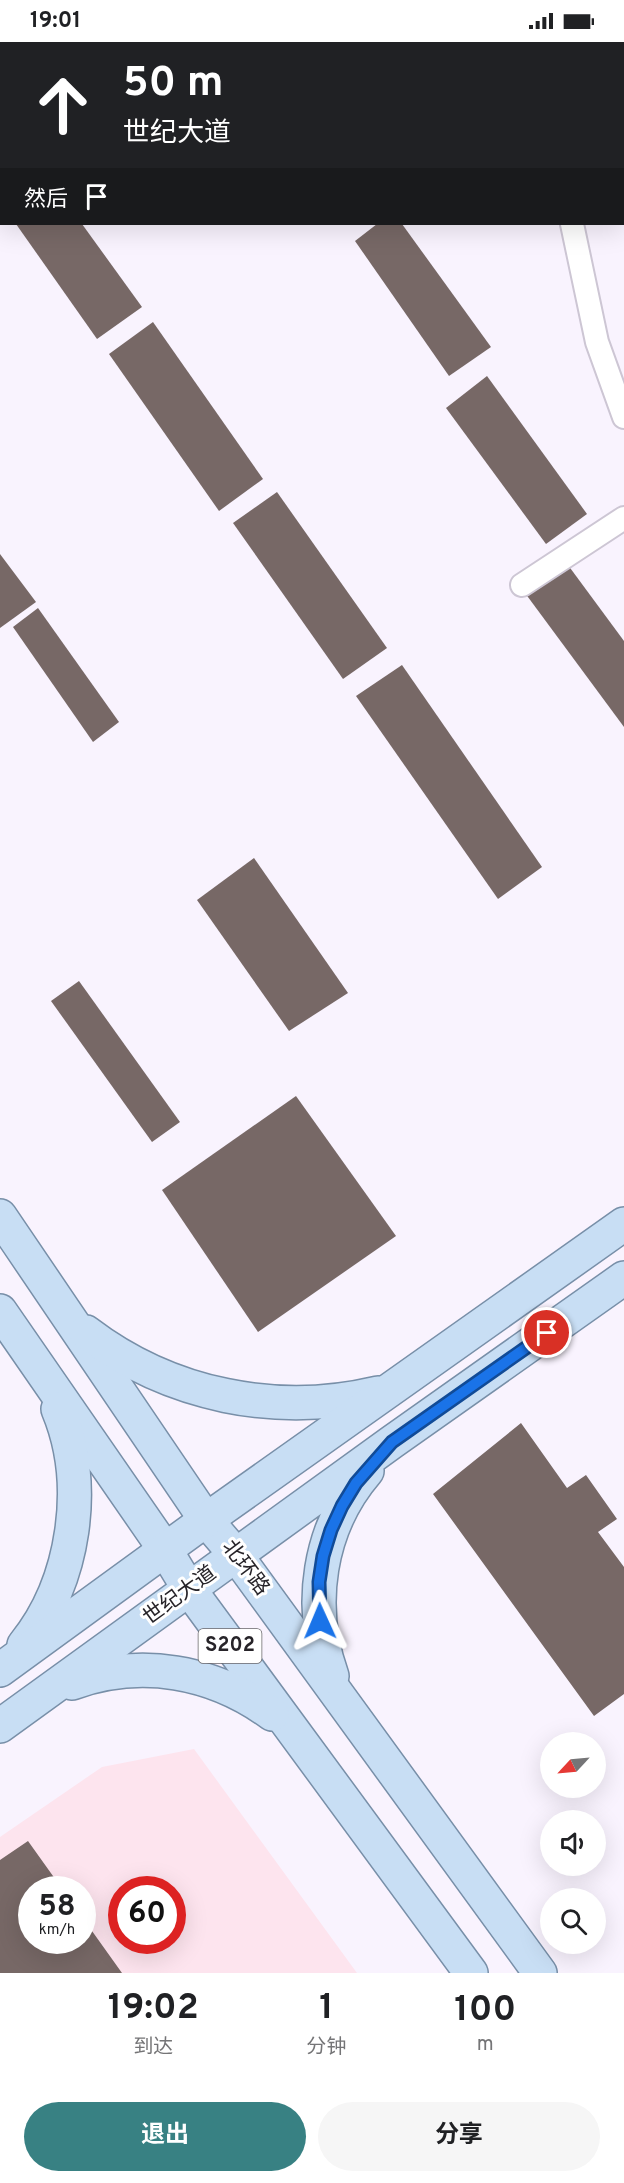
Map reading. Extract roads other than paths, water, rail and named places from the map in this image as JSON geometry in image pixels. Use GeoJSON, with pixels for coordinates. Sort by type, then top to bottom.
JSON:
{"type":"FeatureCollection","features":[{"type":"Feature","properties":{"kind":"main road","name":"北环路"},"geometry":{"type":"LineString","coordinates":[[0,1216],[206,1520],[236,1555],[540,1973]]}},
{"type":"Feature","properties":{"kind":"main road"},"geometry":{"type":"LineString","coordinates":[[4,1667],[206,1520],[624,1224]]}},
{"type":"Feature","properties":{"kind":"main road","name":"世纪大道"},"geometry":{"type":"LineString","coordinates":[[0,1726],[392,1442],[624,1278]]}},
{"type":"Feature","properties":{"kind":"main road","name":"S202"},"geometry":{"type":"LineString","coordinates":[[0,1311],[165,1551],[189,1590],[471,1973]]}},
{"type":"Feature","properties":{"kind":"main road"},"geometry":{"type":"LineString","coordinates":[[72,1321],[99,1342],[129,1360],[171,1380],[226,1396],[269,1402],[324,1403],[389,1391]]}},
{"type":"Feature","properties":{"kind":"main road"},"geometry":{"type":"LineString","coordinates":[[4,1667],[28,1640],[57,1587],[66,1558],[73,1519],[73,1480],[68,1442],[53,1396],[35,1362]]}},
{"type":"Feature","properties":{"kind":"main road"},"geometry":{"type":"LineString","coordinates":[[347,1707],[326,1659],[321,1634],[318,1608],[323,1556],[342,1506],[356,1483],[392,1442]]}},
{"type":"Feature","properties":{"kind":"main road"},"geometry":{"type":"LineString","coordinates":[[33,1702],[58,1688],[86,1678],[144,1669],[173,1671],[201,1677],[252,1699],[296,1735]]}},
{"type":"Feature","properties":{"kind":"street"},"geometry":{"type":"LineString","coordinates":[[572,225],[597,342],[624,417]]}},
{"type":"Feature","properties":{"kind":"street"},"geometry":{"type":"LineString","coordinates":[[522,585],[624,518]]}}]}
